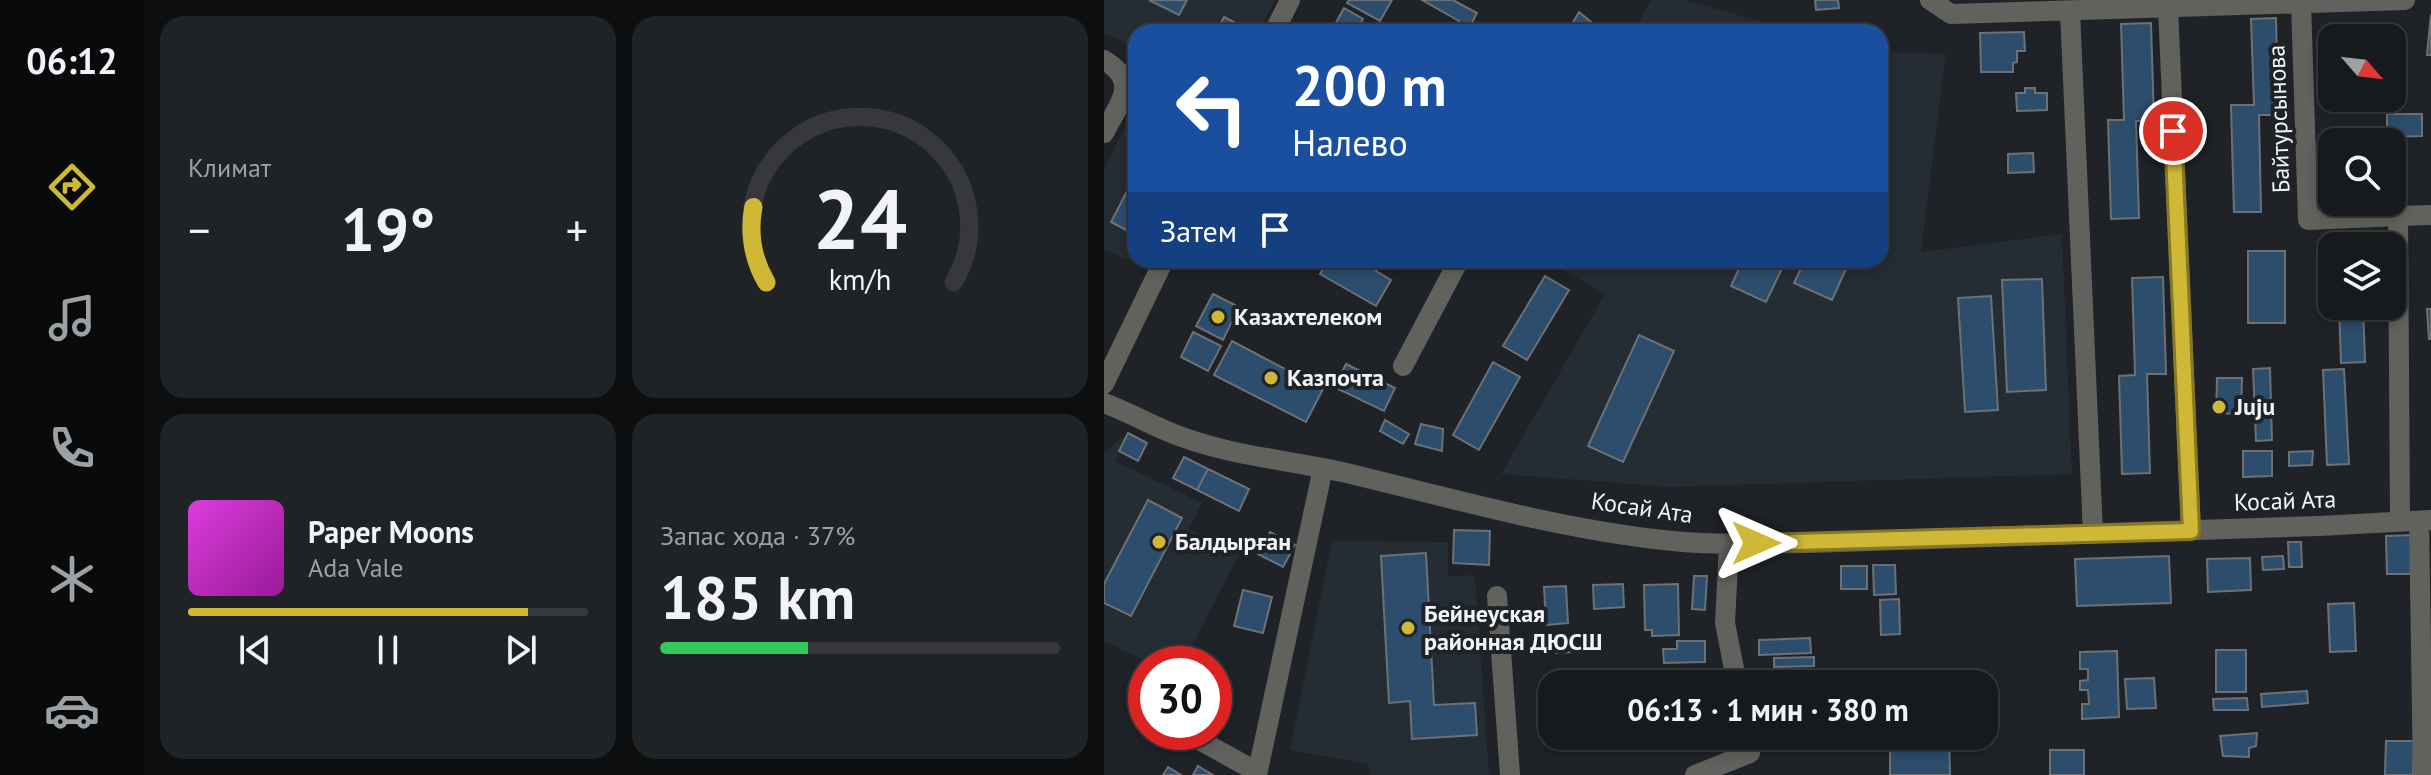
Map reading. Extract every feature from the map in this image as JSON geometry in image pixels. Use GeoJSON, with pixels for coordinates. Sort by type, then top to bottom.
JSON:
{"type":"FeatureCollection","features":[{"type":"Feature","properties":{"kind":"street"},"geometry":{"type":"LineString","coordinates":[[1281,24],[1290,0]]}},
{"type":"Feature","properties":{"kind":"street"},"geometry":{"type":"LineString","coordinates":[[1930,0],[1951,14],[2405,0]]}},
{"type":"Feature","properties":{"kind":"street","name":"Байтурсынова"},"geometry":{"type":"LineString","coordinates":[[2301,3],[2308,220],[2398,216]]}},
{"type":"Feature","properties":{"kind":"street"},"geometry":{"type":"LineString","coordinates":[[2168,8],[2191,531]]}},
{"type":"Feature","properties":{"kind":"street"},"geometry":{"type":"LineString","coordinates":[[2070,11],[2093,534]]}},
{"type":"Feature","properties":{"kind":"street"},"geometry":{"type":"LineString","coordinates":[[1104,60],[1119,69],[1125,79],[1124,94],[1104,133]]}},
{"type":"Feature","properties":{"kind":"street"},"geometry":{"type":"LineString","coordinates":[[2406,216],[2431,215]]}},
{"type":"Feature","properties":{"kind":"street"},"geometry":{"type":"LineString","coordinates":[[2398,216],[2417,521],[2423,775]]}},
{"type":"Feature","properties":{"kind":"street"},"geometry":{"type":"LineString","coordinates":[[1105,380],[1110,356],[1160,268]]}},
{"type":"Feature","properties":{"kind":"street"},"geometry":{"type":"LineString","coordinates":[[1403,366],[1455,268]]}},
{"type":"Feature","properties":{"kind":"street","name":"Косай Ата"},"geometry":{"type":"LineString","coordinates":[[1104,403],[1179,436],[1228,452],[1323,468],[1470,505],[1664,541],[1729,544],[2191,531],[2417,521]]}},
{"type":"Feature","properties":{"kind":"street"},"geometry":{"type":"LineString","coordinates":[[1216,750],[1257,774],[1323,468]]}},
{"type":"Feature","properties":{"kind":"street"},"geometry":{"type":"LineString","coordinates":[[1729,544],[1725,623],[1734,670]]}},
{"type":"Feature","properties":{"kind":"street"},"geometry":{"type":"LineString","coordinates":[[1497,596],[1510,775]]}},
{"type":"Feature","properties":{"kind":"street"},"geometry":{"type":"LineString","coordinates":[[1695,775],[1750,753],[1749,750]]}},
{"type":"Feature","properties":{"kind":"shaded area"},"geometry":{"type":"Polygon","coordinates":[[[1104,0],[1274,0],[1263,24],[1128,24],[1128,45],[1104,33],[1104,0]]]}},
{"type":"Feature","properties":{"kind":"shaded area"},"geometry":{"type":"Polygon","coordinates":[[[1651,0],[1685,0],[1771,24],[1638,24],[1651,0]]]}},
{"type":"Feature","properties":{"kind":"shaded area"},"geometry":{"type":"Polygon","coordinates":[[[1888,52],[1946,54],[1921,252],[2062,234],[2072,474],[1670,487],[1501,474],[1605,294],[1560,268],[1888,268],[1888,52]]]}},
{"type":"Feature","properties":{"kind":"shaded area"},"geometry":{"type":"Polygon","coordinates":[[[1128,122],[1128,260],[1104,249],[1104,169],[1128,122]]]}},
{"type":"Feature","properties":{"kind":"shaded area","name":"Балдырған"},"geometry":{"type":"Polygon","coordinates":[[[1126,435],[1115,461],[1202,503],[1189,529],[1239,555],[1192,646],[1128,646],[1128,653],[1104,641],[1104,452],[1126,435]]]}},
{"type":"Feature","properties":{"kind":"shaded area"},"geometry":{"type":"Polygon","coordinates":[[[1332,541],[1448,542],[1448,576],[1475,575],[1489,775],[1370,775],[1368,764],[1290,750],[1332,541]]]}},
{"type":"Feature","properties":{"kind":"building"},"geometry":{"type":"Polygon","coordinates":[[[1149,0],[1187,0],[1179,15],[1149,0]]]}},
{"type":"Feature","properties":{"kind":"building"},"geometry":{"type":"Polygon","coordinates":[[[1349,0],[1392,0],[1380,21],[1347,3],[1349,0]]]}},
{"type":"Feature","properties":{"kind":"building"},"geometry":{"type":"Polygon","coordinates":[[[1422,0],[1453,0],[1477,13],[1471,24],[1457,24],[1459,21],[1422,0]]]}},
{"type":"Feature","properties":{"kind":"building"},"geometry":{"type":"Polygon","coordinates":[[[1815,0],[1838,0],[1839,8],[1816,10],[1815,0]]]}},
{"type":"Feature","properties":{"kind":"building"},"geometry":{"type":"Polygon","coordinates":[[[1344,8],[1363,19],[1360,24],[1335,24],[1344,8]]]}},
{"type":"Feature","properties":{"kind":"building"},"geometry":{"type":"Polygon","coordinates":[[[1579,12],[1594,24],[1572,24],[1579,12]]]}},
{"type":"Feature","properties":{"kind":"building"},"geometry":{"type":"Polygon","coordinates":[[[2431,14],[2431,55],[2427,55],[2431,14]]]}},
{"type":"Feature","properties":{"kind":"building"},"geometry":{"type":"Polygon","coordinates":[[[1224,17],[1238,24],[1220,24],[1224,17]]]}},
{"type":"Feature","properties":{"kind":"building"},"geometry":{"type":"Polygon","coordinates":[[[2276,18],[2278,115],[2259,115],[2261,212],[2234,212],[2231,105],[2254,105],[2251,19],[2276,18]]]}},
{"type":"Feature","properties":{"kind":"building"},"geometry":{"type":"Polygon","coordinates":[[[2151,23],[2154,121],[2136,121],[2139,218],[2111,219],[2108,120],[2124,120],[2121,24],[2151,23]]]}},
{"type":"Feature","properties":{"kind":"building"},"geometry":{"type":"Polygon","coordinates":[[[2024,32],[2025,51],[2017,51],[2013,72],[1981,72],[1980,33],[2024,32]]]}},
{"type":"Feature","properties":{"kind":"building"},"geometry":{"type":"Polygon","coordinates":[[[2025,88],[2035,88],[2035,93],[2047,93],[2047,110],[2017,111],[2016,93],[2025,93],[2025,88]]]}},
{"type":"Feature","properties":{"kind":"building"},"geometry":{"type":"Polygon","coordinates":[[[2387,114],[2422,114],[2422,136],[2406,136],[2406,128],[2387,128],[2387,114]]]}},
{"type":"Feature","properties":{"kind":"building"},"geometry":{"type":"Polygon","coordinates":[[[2033,153],[2034,172],[2008,173],[2008,154],[2033,153]]]}},
{"type":"Feature","properties":{"kind":"building"},"geometry":{"type":"Polygon","coordinates":[[[1128,189],[1128,231],[1111,222],[1128,189]]]}},
{"type":"Feature","properties":{"kind":"building"},"geometry":{"type":"Polygon","coordinates":[[[2248,251],[2285,251],[2285,323],[2248,323],[2248,251]]]}},
{"type":"Feature","properties":{"kind":"building"},"geometry":{"type":"Polygon","coordinates":[[[1324,268],[1378,268],[1376,271],[1391,280],[1376,306],[1320,274],[1324,268]]]}},
{"type":"Feature","properties":{"kind":"building"},"geometry":{"type":"Polygon","coordinates":[[[1739,268],[1782,268],[1766,302],[1731,286],[1739,268]]]}},
{"type":"Feature","properties":{"kind":"building"},"geometry":{"type":"Polygon","coordinates":[[[1801,268],[1846,268],[1832,300],[1794,283],[1801,268]]]}},
{"type":"Feature","properties":{"kind":"building"},"geometry":{"type":"Polygon","coordinates":[[[1545,276],[1569,290],[1527,360],[1503,346],[1545,276]]]}},
{"type":"Feature","properties":{"kind":"building"},"geometry":{"type":"Polygon","coordinates":[[[2163,277],[2166,374],[2147,374],[2150,473],[2122,474],[2119,376],[2135,375],[2132,278],[2163,277]]]}},
{"type":"Feature","properties":{"kind":"building"},"geometry":{"type":"Polygon","coordinates":[[[2042,279],[2046,390],[2007,392],[2002,280],[2042,279]]]}},
{"type":"Feature","properties":{"kind":"building","name":"Казахтелеком"},"geometry":{"type":"Polygon","coordinates":[[[1213,294],[1239,307],[1223,340],[1196,326],[1213,294]]]}},
{"type":"Feature","properties":{"kind":"building"},"geometry":{"type":"Polygon","coordinates":[[[1991,296],[1998,410],[1965,412],[1958,298],[1991,296]]]}},
{"type":"Feature","properties":{"kind":"building"},"geometry":{"type":"Polygon","coordinates":[[[2427,309],[2431,309],[2431,339],[2429,339],[2427,309]]]}},
{"type":"Feature","properties":{"kind":"building"},"geometry":{"type":"Polygon","coordinates":[[[2339,320],[2364,320],[2365,362],[2341,363],[2339,320]]]}},
{"type":"Feature","properties":{"kind":"building"},"geometry":{"type":"Polygon","coordinates":[[[1193,332],[1221,346],[1208,371],[1181,357],[1193,332]]]}},
{"type":"Feature","properties":{"kind":"building"},"geometry":{"type":"Polygon","coordinates":[[[1639,335],[1674,351],[1623,462],[1588,446],[1639,335]]]}},
{"type":"Feature","properties":{"kind":"building"},"geometry":{"type":"Polygon","coordinates":[[[1232,341],[1323,389],[1306,422],[1214,375],[1232,341]]]}},
{"type":"Feature","properties":{"kind":"building"},"geometry":{"type":"Polygon","coordinates":[[[1493,362],[1520,377],[1479,450],[1453,435],[1493,362]]]}},
{"type":"Feature","properties":{"kind":"building"},"geometry":{"type":"Polygon","coordinates":[[[1346,364],[1395,388],[1384,411],[1334,387],[1346,364]]]}},
{"type":"Feature","properties":{"kind":"building"},"geometry":{"type":"Polygon","coordinates":[[[2270,368],[2272,440],[2256,441],[2253,369],[2270,368]]]}},
{"type":"Feature","properties":{"kind":"building"},"geometry":{"type":"Polygon","coordinates":[[[2344,369],[2349,464],[2327,465],[2323,370],[2344,369]]]}},
{"type":"Feature","properties":{"kind":"building"},"geometry":{"type":"Polygon","coordinates":[[[2217,378],[2242,378],[2241,414],[2216,413],[2217,378]]]}},
{"type":"Feature","properties":{"kind":"building"},"geometry":{"type":"Polygon","coordinates":[[[1385,420],[1409,434],[1403,444],[1380,431],[1385,420]]]}},
{"type":"Feature","properties":{"kind":"building"},"geometry":{"type":"Polygon","coordinates":[[[1421,424],[1443,429],[1442,451],[1415,444],[1421,424]]]}},
{"type":"Feature","properties":{"kind":"building"},"geometry":{"type":"Polygon","coordinates":[[[1128,433],[1147,443],[1138,461],[1119,451],[1128,433]]]}},
{"type":"Feature","properties":{"kind":"building"},"geometry":{"type":"Polygon","coordinates":[[[2243,451],[2272,451],[2272,476],[2243,477],[2243,451]]]}},
{"type":"Feature","properties":{"kind":"building"},"geometry":{"type":"Polygon","coordinates":[[[2313,451],[2312,465],[2289,466],[2289,452],[2313,451]]]}},
{"type":"Feature","properties":{"kind":"building"},"geometry":{"type":"Polygon","coordinates":[[[1184,457],[1208,469],[1197,490],[1173,478],[1184,457]]]}},
{"type":"Feature","properties":{"kind":"building"},"geometry":{"type":"Polygon","coordinates":[[[1208,469],[1249,489],[1239,511],[1197,490],[1208,469]]]}},
{"type":"Feature","properties":{"kind":"building"},"geometry":{"type":"Polygon","coordinates":[[[1148,500],[1182,518],[1131,616],[1104,603],[1104,584],[1148,500]]]}},
{"type":"Feature","properties":{"kind":"building"},"geometry":{"type":"Polygon","coordinates":[[[1454,530],[1490,531],[1489,565],[1453,563],[1454,530]]]}},
{"type":"Feature","properties":{"kind":"building"},"geometry":{"type":"Polygon","coordinates":[[[1270,532],[1295,545],[1283,567],[1258,554],[1270,532]]]}},
{"type":"Feature","properties":{"kind":"building"},"geometry":{"type":"Polygon","coordinates":[[[2414,535],[2415,574],[2387,574],[2386,536],[2414,535]]]}},
{"type":"Feature","properties":{"kind":"building"},"geometry":{"type":"Polygon","coordinates":[[[2288,542],[2301,542],[2302,567],[2289,567],[2288,542]]]}},
{"type":"Feature","properties":{"kind":"building","name":"Бейнеуская районная ДЮСШ"},"geometry":{"type":"Polygon","coordinates":[[[1426,553],[1434,705],[1475,703],[1477,735],[1412,739],[1410,701],[1389,703],[1381,556],[1426,553]]]}},
{"type":"Feature","properties":{"kind":"building"},"geometry":{"type":"Polygon","coordinates":[[[2169,556],[2171,603],[2077,606],[2075,559],[2169,556]]]}},
{"type":"Feature","properties":{"kind":"building"},"geometry":{"type":"Polygon","coordinates":[[[2283,556],[2284,569],[2263,570],[2262,557],[2283,556]]]}},
{"type":"Feature","properties":{"kind":"building"},"geometry":{"type":"Polygon","coordinates":[[[2250,558],[2251,590],[2208,592],[2207,559],[2250,558]]]}},
{"type":"Feature","properties":{"kind":"building"},"geometry":{"type":"Polygon","coordinates":[[[1873,565],[1895,565],[1896,594],[1874,595],[1873,565]]]}},
{"type":"Feature","properties":{"kind":"building"},"geometry":{"type":"Polygon","coordinates":[[[1841,566],[1867,566],[1867,589],[1841,589],[1841,566]]]}},
{"type":"Feature","properties":{"kind":"building"},"geometry":{"type":"Polygon","coordinates":[[[1694,576],[1707,576],[1705,610],[1692,609],[1694,576]]]}},
{"type":"Feature","properties":{"kind":"building"},"geometry":{"type":"Polygon","coordinates":[[[1623,584],[1624,607],[1594,609],[1593,585],[1623,584]]]}},
{"type":"Feature","properties":{"kind":"building"},"geometry":{"type":"Polygon","coordinates":[[[1678,584],[1679,635],[1652,636],[1652,630],[1645,630],[1644,585],[1678,584]]]}},
{"type":"Feature","properties":{"kind":"building"},"geometry":{"type":"Polygon","coordinates":[[[1566,586],[1568,623],[1546,625],[1544,587],[1566,586]]]}},
{"type":"Feature","properties":{"kind":"building"},"geometry":{"type":"Polygon","coordinates":[[[1243,590],[1272,597],[1263,633],[1234,626],[1243,590]]]}},
{"type":"Feature","properties":{"kind":"building"},"geometry":{"type":"Polygon","coordinates":[[[1899,599],[1900,634],[1881,635],[1880,600],[1899,599]]]}},
{"type":"Feature","properties":{"kind":"building"},"geometry":{"type":"Polygon","coordinates":[[[2354,603],[2356,651],[2330,652],[2328,604],[2354,603]]]}},
{"type":"Feature","properties":{"kind":"building"},"geometry":{"type":"Polygon","coordinates":[[[1570,637],[1571,652],[1556,653],[1556,638],[1570,637]]]}},
{"type":"Feature","properties":{"kind":"building"},"geometry":{"type":"Polygon","coordinates":[[[1810,638],[1811,653],[1759,655],[1759,640],[1810,638]]]}},
{"type":"Feature","properties":{"kind":"building"},"geometry":{"type":"Polygon","coordinates":[[[1677,641],[1705,641],[1705,662],[1664,663],[1663,649],[1677,649],[1677,641]]]}},
{"type":"Feature","properties":{"kind":"building"},"geometry":{"type":"Polygon","coordinates":[[[2216,650],[2246,650],[2246,692],[2216,692],[2216,650]]]}},
{"type":"Feature","properties":{"kind":"building"},"geometry":{"type":"Polygon","coordinates":[[[2117,651],[2119,717],[2082,719],[2082,704],[2089,704],[2088,690],[2080,690],[2080,681],[2088,680],[2088,669],[2080,669],[2080,652],[2117,651]]]}},
{"type":"Feature","properties":{"kind":"building"},"geometry":{"type":"Polygon","coordinates":[[[1814,657],[1814,666],[1774,667],[1774,658],[1814,657]]]}},
{"type":"Feature","properties":{"kind":"building"},"geometry":{"type":"Polygon","coordinates":[[[2154,678],[2156,708],[2127,709],[2125,679],[2154,678]]]}},
{"type":"Feature","properties":{"kind":"building"},"geometry":{"type":"Polygon","coordinates":[[[2307,691],[2308,703],[2262,707],[2261,694],[2307,691]]]}},
{"type":"Feature","properties":{"kind":"building"},"geometry":{"type":"Polygon","coordinates":[[[2247,698],[2248,710],[2214,710],[2213,699],[2247,698]]]}},
{"type":"Feature","properties":{"kind":"building"},"geometry":{"type":"Polygon","coordinates":[[[2257,733],[2256,746],[2249,748],[2249,757],[2223,756],[2220,736],[2257,733]]]}},
{"type":"Feature","properties":{"kind":"building"},"geometry":{"type":"Polygon","coordinates":[[[2386,741],[2414,741],[2413,775],[2385,775],[2386,741]]]}},
{"type":"Feature","properties":{"kind":"building"},"geometry":{"type":"Polygon","coordinates":[[[1890,750],[1949,750],[1950,775],[1890,775],[1890,750]]]}},
{"type":"Feature","properties":{"kind":"building"},"geometry":{"type":"Polygon","coordinates":[[[2050,750],[2084,750],[2084,775],[2050,775],[2050,750]]]}},
{"type":"Feature","properties":{"kind":"building"},"geometry":{"type":"Polygon","coordinates":[[[1198,766],[1213,775],[1193,775],[1198,766]]]}},
{"type":"Feature","properties":{"kind":"building"},"geometry":{"type":"Polygon","coordinates":[[[1168,767],[1181,775],[1163,775],[1168,767]]]}},
{"type":"Feature","properties":{"kind":"place","name":"Казахтелеком"},"geometry":{"type":"Point","coordinates":[1218,317]}},
{"type":"Feature","properties":{"kind":"place","name":"Казпочта"},"geometry":{"type":"Point","coordinates":[1271,378]}},
{"type":"Feature","properties":{"kind":"place","name":"Juju"},"geometry":{"type":"Point","coordinates":[2219,407]}},
{"type":"Feature","properties":{"kind":"place","name":"Балдырған"},"geometry":{"type":"Point","coordinates":[1159,542]}},
{"type":"Feature","properties":{"kind":"place","name":"Бейнеуская районная ДЮСШ"},"geometry":{"type":"Point","coordinates":[1408,628]}},
{"type":"Feature","properties":{"kind":"route"},"geometry":{"type":"LineString","coordinates":[[1756,543],[2191,531],[2173,131]]}}]}
